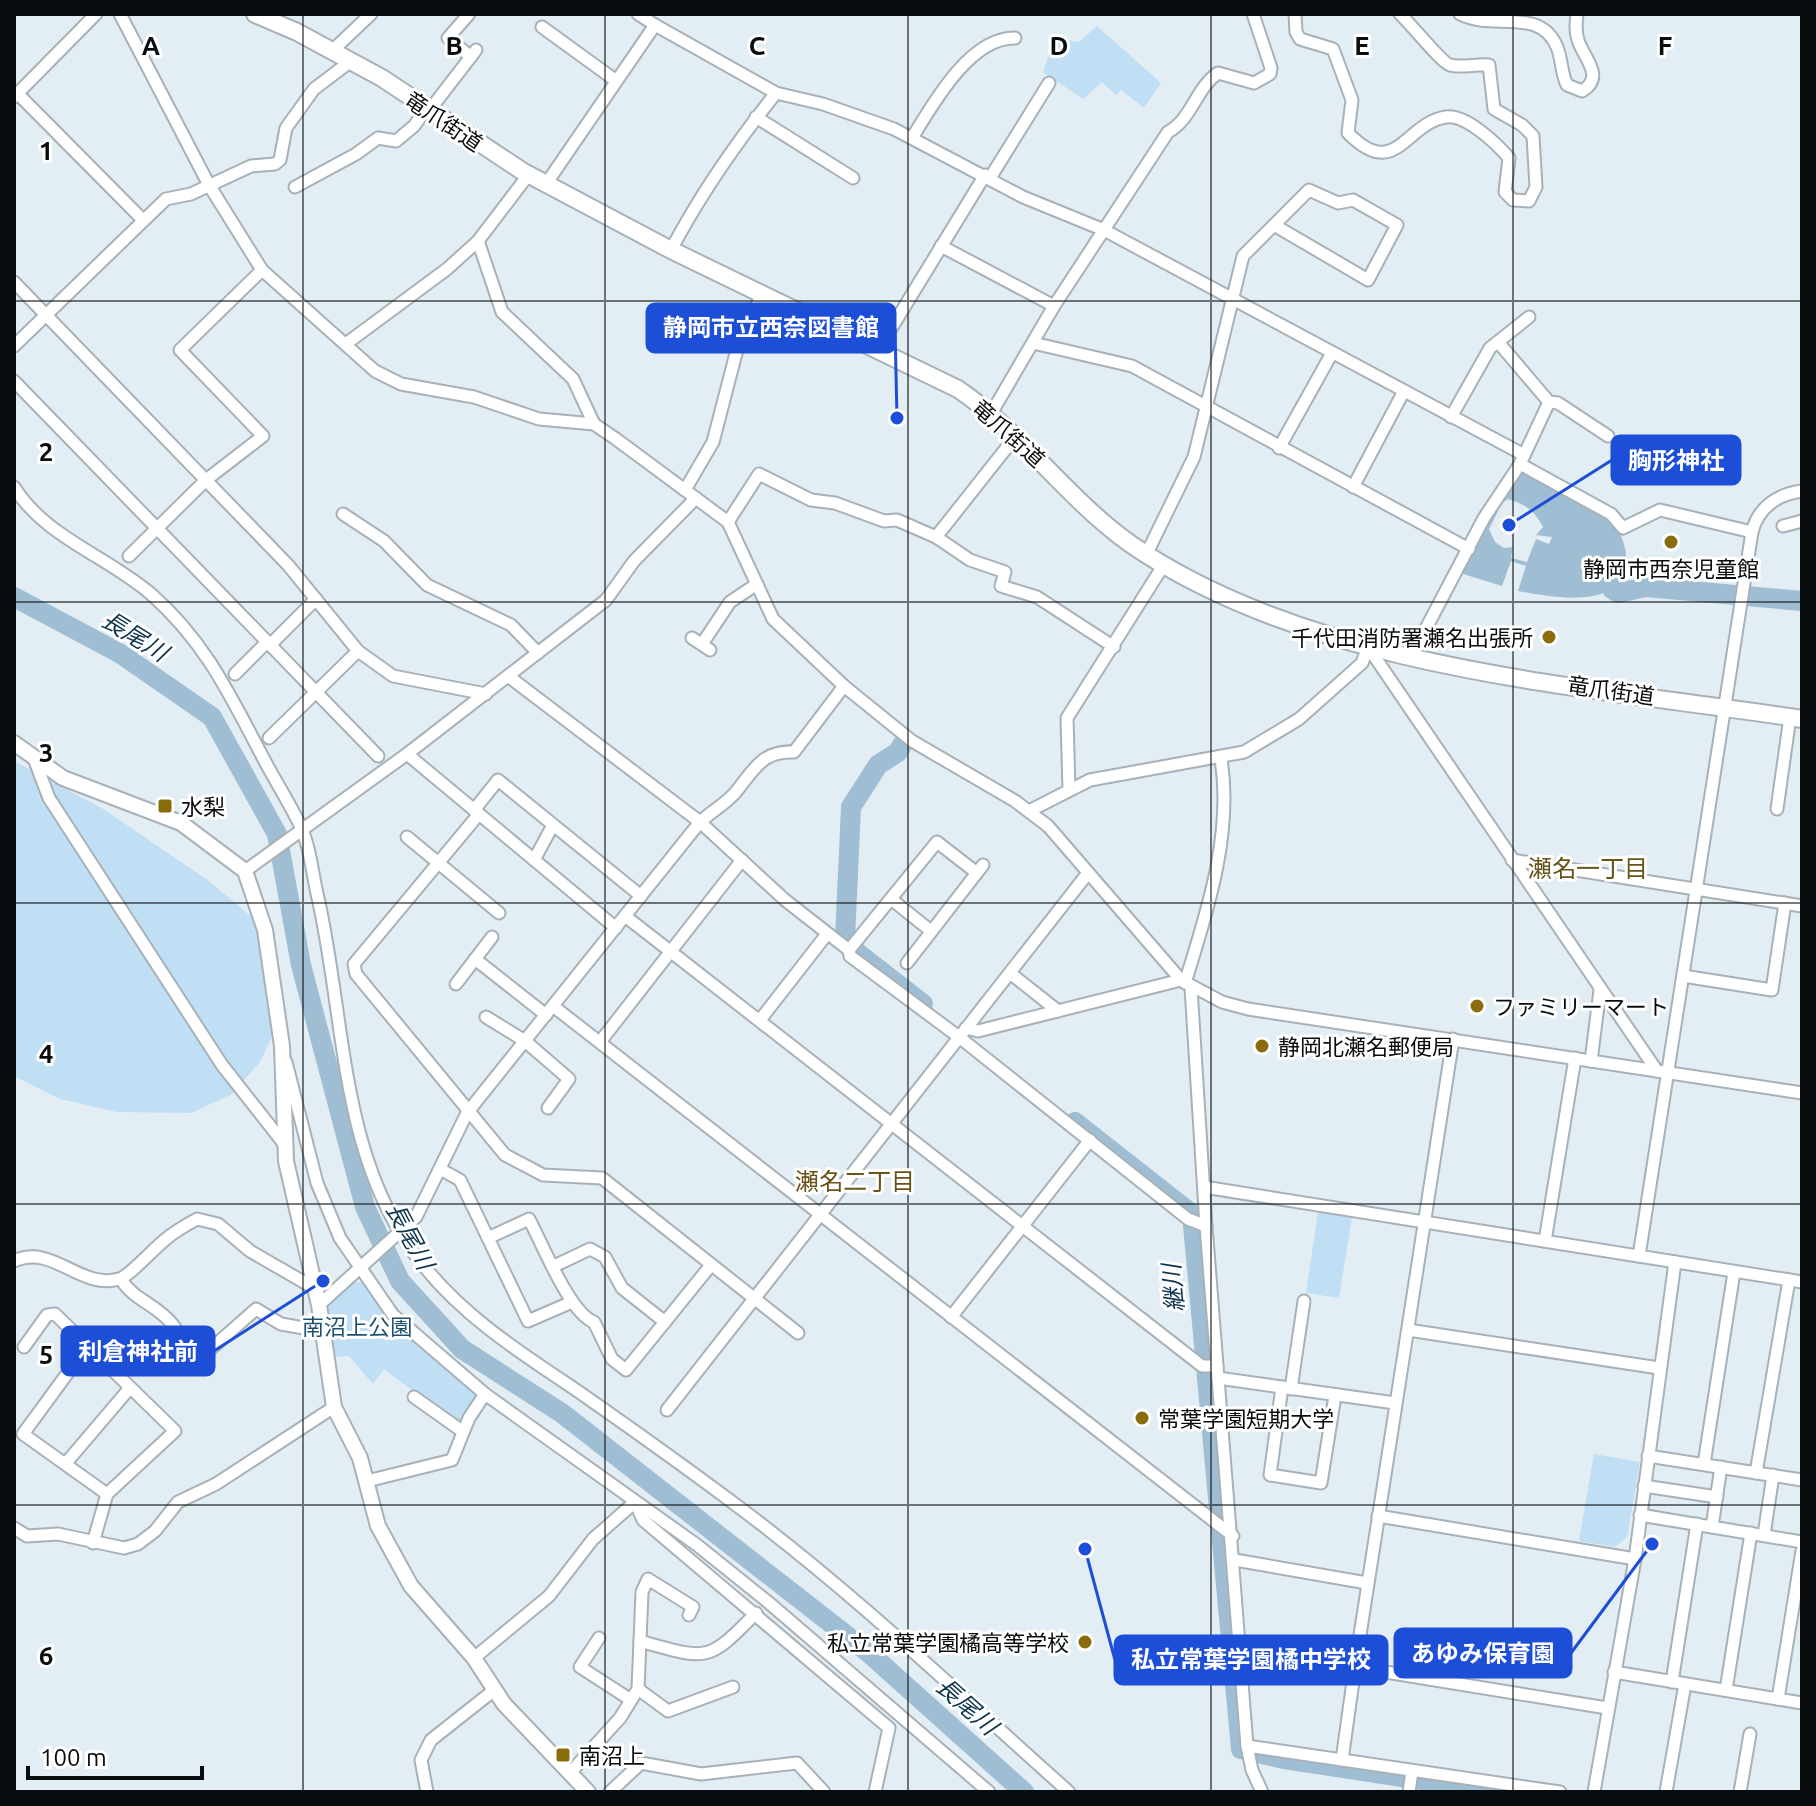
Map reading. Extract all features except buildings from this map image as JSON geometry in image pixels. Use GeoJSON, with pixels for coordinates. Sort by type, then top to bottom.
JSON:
{"type":"FeatureCollection","features":[{"type":"Feature","properties":{"kind":"main road","name":"竜爪街道"},"geometry":{"type":"LineString","coordinates":[[255,14],[333,50],[546,184],[671,250],[958,389],[992,412],[1111,530],[1163,566],[1255,609],[1368,647],[1411,657],[1796,718]]}},
{"type":"Feature","properties":{"kind":"street"},"geometry":{"type":"LineString","coordinates":[[96,14],[16,96],[143,220]]}},
{"type":"Feature","properties":{"kind":"street"},"geometry":{"type":"LineString","coordinates":[[120,14],[154,87],[209,185],[262,270],[375,371],[401,384],[474,397],[539,419],[594,424]]}},
{"type":"Feature","properties":{"kind":"street"},"geometry":{"type":"LineString","coordinates":[[333,50],[371,14]]}},
{"type":"Feature","properties":{"kind":"street"},"geometry":{"type":"LineString","coordinates":[[295,187],[356,154],[378,138],[396,141],[414,126],[473,54],[448,38],[469,14]]}},
{"type":"Feature","properties":{"kind":"street"},"geometry":{"type":"LineString","coordinates":[[638,14],[776,93],[823,104],[912,138],[1023,197],[1104,230],[1451,417],[1611,514],[1623,528],[1660,510],[1752,532]]}},
{"type":"Feature","properties":{"kind":"street"},"geometry":{"type":"LineString","coordinates":[[992,412],[1054,306],[1168,132],[1179,126],[1213,76],[1223,73],[1254,83],[1270,74],[1253,14]]}},
{"type":"Feature","properties":{"kind":"street"},"geometry":{"type":"LineString","coordinates":[[1295,14],[1296,32],[1300,39],[1333,49],[1352,100],[1348,133],[1358,143],[1375,151],[1398,150],[1430,124],[1445,117],[1457,117],[1501,148],[1509,158],[1505,192],[1513,200],[1529,201],[1536,187],[1533,136],[1522,125],[1494,109],[1489,65],[1451,66],[1440,59],[1424,37],[1400,14]]}},
{"type":"Feature","properties":{"kind":"street"},"geometry":{"type":"LineString","coordinates":[[1460,14],[1481,23],[1518,20],[1542,30],[1557,47],[1567,85],[1582,91],[1593,80],[1594,73],[1578,41],[1577,14]]}},
{"type":"Feature","properties":{"kind":"street"},"geometry":{"type":"LineString","coordinates":[[546,184],[655,25]]}},
{"type":"Feature","properties":{"kind":"street"},"geometry":{"type":"LineString","coordinates":[[542,27],[615,80]]}},
{"type":"Feature","properties":{"kind":"street"},"geometry":{"type":"LineString","coordinates":[[912,138],[952,75],[992,42],[1015,38]]}},
{"type":"Feature","properties":{"kind":"street"},"geometry":{"type":"LineString","coordinates":[[14,346],[166,199],[191,194],[251,166],[275,164],[280,160],[286,128],[314,89],[351,61]]}},
{"type":"Feature","properties":{"kind":"street"},"geometry":{"type":"LineString","coordinates":[[878,350],[941,246],[1049,83]]}},
{"type":"Feature","properties":{"kind":"street"},"geometry":{"type":"LineString","coordinates":[[671,250],[697,202],[776,93]]}},
{"type":"Feature","properties":{"kind":"street"},"geometry":{"type":"LineString","coordinates":[[756,117],[853,178]]}},
{"type":"Feature","properties":{"kind":"street"},"geometry":{"type":"LineString","coordinates":[[347,343],[447,269],[478,241],[529,174]]}},
{"type":"Feature","properties":{"kind":"street"},"geometry":{"type":"LineString","coordinates":[[1146,555],[1180,489],[1207,409],[1243,256],[1274,225],[1309,190],[1338,203],[1353,200],[1397,225],[1368,280],[1274,225]]}},
{"type":"Feature","properties":{"kind":"street"},"geometry":{"type":"LineString","coordinates":[[478,241],[502,312],[573,379],[594,424],[728,522],[773,619],[844,686],[912,741],[1029,811],[1048,826],[1186,984],[1248,1009],[1802,1093]]}},
{"type":"Feature","properties":{"kind":"street"},"geometry":{"type":"LineString","coordinates":[[941,246],[1054,306]]}},
{"type":"Feature","properties":{"kind":"street"},"geometry":{"type":"LineString","coordinates":[[129,556],[206,480],[263,436],[180,350],[262,270]]}},
{"type":"Feature","properties":{"kind":"street"},"geometry":{"type":"LineString","coordinates":[[14,282],[206,480],[316,599],[358,651],[393,676],[486,694]]}},
{"type":"Feature","properties":{"kind":"street"},"geometry":{"type":"LineString","coordinates":[[685,490],[713,442],[741,334],[762,295]]}},
{"type":"Feature","properties":{"kind":"street"},"geometry":{"type":"LineString","coordinates":[[1451,417],[1490,348],[1529,317]]}},
{"type":"Feature","properties":{"kind":"street"},"geometry":{"type":"LineString","coordinates":[[1498,342],[1549,402],[1558,403],[1608,436]]}},
{"type":"Feature","properties":{"kind":"street"},"geometry":{"type":"LineString","coordinates":[[1033,343],[1132,366],[1469,549]]}},
{"type":"Feature","properties":{"kind":"street"},"geometry":{"type":"LineString","coordinates":[[1279,448],[1332,353]]}},
{"type":"Feature","properties":{"kind":"street"},"geometry":{"type":"LineString","coordinates":[[14,381],[378,756]]}},
{"type":"Feature","properties":{"kind":"street"},"geometry":{"type":"LineString","coordinates":[[1353,487],[1404,391]]}},
{"type":"Feature","properties":{"kind":"street"},"geometry":{"type":"LineString","coordinates":[[1411,657],[1484,518],[1522,459],[1549,402]]}},
{"type":"Feature","properties":{"kind":"street"},"geometry":{"type":"LineString","coordinates":[[936,537],[1016,436]]}},
{"type":"Feature","properties":{"kind":"street"},"geometry":{"type":"LineString","coordinates":[[728,522],[759,474],[811,500],[835,503],[884,521],[897,520],[936,537],[970,560],[1005,572],[1001,586],[1037,597],[1114,647]]}},
{"type":"Feature","properties":{"kind":"street"},"geometry":{"type":"LineString","coordinates":[[14,487],[29,511],[42,522],[99,556],[149,593],[195,637],[232,694],[298,831],[332,958],[339,1028],[365,1153],[381,1197],[400,1234],[468,1315],[663,1450],[765,1526],[1069,1792]]}},
{"type":"Feature","properties":{"kind":"street"},"geometry":{"type":"LineString","coordinates":[[1639,1256],[1662,1072],[1683,976],[1752,532],[1756,516],[1763,509],[1789,493],[1802,491]]}},
{"type":"Feature","properties":{"kind":"street"},"geometry":{"type":"LineString","coordinates":[[245,871],[407,754],[606,600],[634,561],[696,498]]}},
{"type":"Feature","properties":{"kind":"street"},"geometry":{"type":"LineString","coordinates":[[343,514],[384,541],[427,585],[511,625],[538,653]]}},
{"type":"Feature","properties":{"kind":"street"},"geometry":{"type":"LineString","coordinates":[[1783,526],[1802,521]]}},
{"type":"Feature","properties":{"kind":"street"},"geometry":{"type":"LineString","coordinates":[[1069,790],[1067,718],[1163,566]]}},
{"type":"Feature","properties":{"kind":"street"},"geometry":{"type":"LineString","coordinates":[[701,644],[730,602],[757,584]]}},
{"type":"Feature","properties":{"kind":"street"},"geometry":{"type":"LineString","coordinates":[[235,674],[316,599]]}},
{"type":"Feature","properties":{"kind":"street"},"geometry":{"type":"LineString","coordinates":[[1029,811],[1102,777],[1221,759],[1267,741],[1299,719],[1362,663],[1368,647]]}},
{"type":"Feature","properties":{"kind":"street"},"geometry":{"type":"LineString","coordinates":[[1368,647],[1600,990],[1662,1072]]}},
{"type":"Feature","properties":{"kind":"street"},"geometry":{"type":"LineString","coordinates":[[269,738],[358,651]]}},
{"type":"Feature","properties":{"kind":"street"},"geometry":{"type":"LineString","coordinates":[[508,676],[700,822],[849,950],[850,956],[962,1032],[1188,1219],[1206,1226]]}},
{"type":"Feature","properties":{"kind":"street"},"geometry":{"type":"LineString","coordinates":[[319,1305],[400,1234],[428,1198],[467,1113],[700,822],[733,796],[755,765],[777,751],[794,752],[844,686]]}},
{"type":"Feature","properties":{"kind":"street"},"geometry":{"type":"LineString","coordinates":[[1777,809],[1796,718]]}},
{"type":"Feature","properties":{"kind":"street"},"geometry":{"type":"LineString","coordinates":[[14,743],[35,761],[90,790],[200,833],[245,871],[265,930],[282,1046],[317,1183],[340,1238],[393,1315],[485,1394],[768,1602],[989,1792]]}},
{"type":"Feature","properties":{"kind":"street"},"geometry":{"type":"LineString","coordinates":[[407,754],[616,928]]}},
{"type":"Feature","properties":{"kind":"street"},"geometry":{"type":"LineString","coordinates":[[1221,759],[1226,790],[1220,848],[1186,984],[1235,1560],[1247,1746],[1252,1770],[1262,1792]]}},
{"type":"Feature","properties":{"kind":"street"},"geometry":{"type":"LineString","coordinates":[[35,761],[49,798],[207,1042],[286,1145]]}},
{"type":"Feature","properties":{"kind":"street"},"geometry":{"type":"LineString","coordinates":[[641,896],[498,780],[438,864],[354,964],[356,974],[467,1113],[505,1155],[543,1175],[602,1178],[798,1333]]}},
{"type":"Feature","properties":{"kind":"street"},"geometry":{"type":"LineString","coordinates":[[534,860],[553,825]]}},
{"type":"Feature","properties":{"kind":"street"},"geometry":{"type":"LineString","coordinates":[[407,837],[499,913]]}},
{"type":"Feature","properties":{"kind":"street"},"geometry":{"type":"LineString","coordinates":[[849,950],[937,842],[980,869],[907,963]]}},
{"type":"Feature","properties":{"kind":"street"},"geometry":{"type":"LineString","coordinates":[[600,1042],[742,860]]}},
{"type":"Feature","properties":{"kind":"street"},"geometry":{"type":"LineString","coordinates":[[1512,860],[1802,906]]}},
{"type":"Feature","properties":{"kind":"street"},"geometry":{"type":"LineString","coordinates":[[667,1410],[1088,873]]}},
{"type":"Feature","properties":{"kind":"street"},"geometry":{"type":"LineString","coordinates":[[891,899],[931,931]]}},
{"type":"Feature","properties":{"kind":"street"},"geometry":{"type":"LineString","coordinates":[[1683,976],[1772,990],[1785,903]]}},
{"type":"Feature","properties":{"kind":"street"},"geometry":{"type":"LineString","coordinates":[[625,916],[1202,1366],[1287,1388],[1395,1403]]}},
{"type":"Feature","properties":{"kind":"street"},"geometry":{"type":"LineString","coordinates":[[760,1020],[827,934]]}},
{"type":"Feature","properties":{"kind":"street"},"geometry":{"type":"LineString","coordinates":[[456,984],[492,937]]}},
{"type":"Feature","properties":{"kind":"street"},"geometry":{"type":"LineString","coordinates":[[475,959],[600,1042],[1233,1536]]}},
{"type":"Feature","properties":{"kind":"street"},"geometry":{"type":"LineString","coordinates":[[1010,973],[1058,1011]]}},
{"type":"Feature","properties":{"kind":"street"},"geometry":{"type":"LineString","coordinates":[[962,1032],[1186,984]]}},
{"type":"Feature","properties":{"kind":"street"},"geometry":{"type":"LineString","coordinates":[[1591,1061],[1600,990]]}},
{"type":"Feature","properties":{"kind":"street"},"geometry":{"type":"LineString","coordinates":[[486,1017],[525,1041],[569,1079],[548,1108]]}},
{"type":"Feature","properties":{"kind":"street"},"geometry":{"type":"LineString","coordinates":[[1342,1760],[1453,1039]]}},
{"type":"Feature","properties":{"kind":"street"},"geometry":{"type":"LineString","coordinates":[[282,1046],[286,1145],[298,1224],[319,1305],[334,1407],[353,1439],[378,1526],[411,1586],[474,1658],[493,1691],[586,1791]]}},
{"type":"Feature","properties":{"kind":"street"},"geometry":{"type":"LineString","coordinates":[[1545,1241],[1575,1058]]}},
{"type":"Feature","properties":{"kind":"street"},"geometry":{"type":"LineString","coordinates":[[951,1317],[1090,1140]]}},
{"type":"Feature","properties":{"kind":"street"},"geometry":{"type":"LineString","coordinates":[[440,1169],[460,1180],[528,1321],[572,1302]]}},
{"type":"Feature","properties":{"kind":"street"},"geometry":{"type":"LineString","coordinates":[[1204,1187],[1802,1282]]}},
{"type":"Feature","properties":{"kind":"street"},"geometry":{"type":"LineString","coordinates":[[14,1261],[23,1257],[53,1260],[90,1282],[121,1279],[168,1237],[197,1219],[218,1224],[250,1251],[314,1288]]}},
{"type":"Feature","properties":{"kind":"street"},"geometry":{"type":"LineString","coordinates":[[488,1238],[529,1219],[572,1302],[586,1320],[594,1322],[612,1359],[626,1370],[711,1265]]}},
{"type":"Feature","properties":{"kind":"street"},"geometry":{"type":"LineString","coordinates":[[554,1266],[590,1249],[605,1257],[622,1288],[665,1322]]}},
{"type":"Feature","properties":{"kind":"street"},"geometry":{"type":"LineString","coordinates":[[1594,1792],[1635,1559],[1675,1262]]}},
{"type":"Feature","properties":{"kind":"street"},"geometry":{"type":"LineString","coordinates":[[1704,1464],[1734,1272]]}},
{"type":"Feature","properties":{"kind":"street"},"geometry":{"type":"LineString","coordinates":[[121,1279],[129,1293],[152,1304],[174,1326],[180,1342],[196,1362],[256,1309],[281,1324],[321,1331]]}},
{"type":"Feature","properties":{"kind":"street"},"geometry":{"type":"LineString","coordinates":[[1756,1473],[1789,1280]]}},
{"type":"Feature","properties":{"kind":"street"},"geometry":{"type":"LineString","coordinates":[[1304,1301],[1270,1475],[1321,1483],[1335,1396]]}},
{"type":"Feature","properties":{"kind":"street"},"geometry":{"type":"LineString","coordinates":[[24,1347],[47,1315],[55,1314],[86,1348],[175,1431],[107,1494],[93,1543]]}},
{"type":"Feature","properties":{"kind":"street"},"geometry":{"type":"LineString","coordinates":[[1408,1330],[1659,1368]]}},
{"type":"Feature","properties":{"kind":"street"},"geometry":{"type":"LineString","coordinates":[[86,1348],[23,1434],[107,1494]]}},
{"type":"Feature","properties":{"kind":"street"},"geometry":{"type":"LineString","coordinates":[[66,1463],[129,1389]]}},
{"type":"Feature","properties":{"kind":"street"},"geometry":{"type":"LineString","coordinates":[[367,1481],[452,1460],[462,1431],[485,1394]]}},
{"type":"Feature","properties":{"kind":"street"},"geometry":{"type":"LineString","coordinates":[[414,1397],[462,1431]]}},
{"type":"Feature","properties":{"kind":"street"},"geometry":{"type":"LineString","coordinates":[[14,1528],[27,1536],[58,1534],[124,1548],[138,1544],[155,1531],[178,1502],[216,1484],[334,1407]]}},
{"type":"Feature","properties":{"kind":"street"},"geometry":{"type":"LineString","coordinates":[[1648,1456],[1802,1480]]}},
{"type":"Feature","properties":{"kind":"street"},"geometry":{"type":"LineString","coordinates":[[1712,1527],[1721,1467]]}},
{"type":"Feature","properties":{"kind":"street"},"geometry":{"type":"LineString","coordinates":[[1726,1690],[1757,1534],[1773,1475]]}},
{"type":"Feature","properties":{"kind":"street"},"geometry":{"type":"LineString","coordinates":[[1644,1486],[1717,1497]]}},
{"type":"Feature","properties":{"kind":"street"},"geometry":{"type":"LineString","coordinates":[[635,1502],[643,1520],[889,1728],[875,1792]]}},
{"type":"Feature","properties":{"kind":"street"},"geometry":{"type":"LineString","coordinates":[[474,1658],[549,1596],[593,1539],[635,1502]]}},
{"type":"Feature","properties":{"kind":"street"},"geometry":{"type":"LineString","coordinates":[[1640,1515],[1802,1542]]}},
{"type":"Feature","properties":{"kind":"street"},"geometry":{"type":"LineString","coordinates":[[1378,1516],[1635,1559]]}},
{"type":"Feature","properties":{"kind":"street"},"geometry":{"type":"LineString","coordinates":[[1666,1792],[1697,1524]]}},
{"type":"Feature","properties":{"kind":"street"},"geometry":{"type":"LineString","coordinates":[[1778,1699],[1802,1551]]}},
{"type":"Feature","properties":{"kind":"street"},"geometry":{"type":"LineString","coordinates":[[1235,1560],[1367,1583]]}},
{"type":"Feature","properties":{"kind":"street"},"geometry":{"type":"LineString","coordinates":[[570,1773],[594,1750],[634,1695],[642,1592],[648,1579],[693,1607],[689,1615]]}},
{"type":"Feature","properties":{"kind":"street"},"geometry":{"type":"LineString","coordinates":[[640,1641],[679,1652],[711,1654],[721,1649],[756,1613]]}},
{"type":"Feature","properties":{"kind":"street"},"geometry":{"type":"LineString","coordinates":[[599,1638],[580,1667],[668,1711],[733,1687]]}},
{"type":"Feature","properties":{"kind":"street"},"geometry":{"type":"LineString","coordinates":[[1355,1667],[1607,1708]]}},
{"type":"Feature","properties":{"kind":"street"},"geometry":{"type":"LineString","coordinates":[[1614,1672],[1802,1703]]}},
{"type":"Feature","properties":{"kind":"street"},"geometry":{"type":"LineString","coordinates":[[428,1792],[421,1760],[431,1740],[493,1691]]}},
{"type":"Feature","properties":{"kind":"street"},"geometry":{"type":"LineString","coordinates":[[1740,1792],[1750,1734]]}},
{"type":"Feature","properties":{"kind":"street"},"geometry":{"type":"LineString","coordinates":[[1247,1746],[1412,1771],[1482,1787],[1557,1792]]}},
{"type":"Feature","properties":{"kind":"street"},"geometry":{"type":"LineString","coordinates":[[610,1792],[641,1763],[701,1774],[797,1763],[824,1792]]}},
{"type":"Feature","properties":{"kind":"street"},"geometry":{"type":"LineString","coordinates":[[1409,1792],[1412,1771]]}},
{"type":"Feature","properties":{"kind":"green space"},"geometry":{"type":"Polygon","coordinates":[[[1097,26],[1161,83],[1144,108],[1121,90],[1116,95],[1102,82],[1083,99],[1043,72],[1050,51],[1061,39],[1079,42],[1097,26]]]}},
{"type":"Feature","properties":{"kind":"green space"},"geometry":{"type":"Polygon","coordinates":[[[14,761],[103,809],[209,881],[255,920],[274,1032],[260,1062],[232,1094],[191,1113],[117,1112],[60,1099],[14,1076],[14,761]]]}},
{"type":"Feature","properties":{"kind":"green space"},"geometry":{"type":"Polygon","coordinates":[[[1318,1212],[1352,1217],[1339,1298],[1306,1293],[1318,1212]]]}},
{"type":"Feature","properties":{"kind":"green space","name":"南沼上公園"},"geometry":{"type":"Polygon","coordinates":[[[352,1282],[361,1282],[415,1341],[478,1391],[461,1427],[384,1369],[373,1384],[349,1356],[331,1357],[326,1309],[352,1282]]]}},
{"type":"Feature","properties":{"kind":"green space"},"geometry":{"type":"Polygon","coordinates":[[[1594,1454],[1640,1462],[1627,1537],[1615,1547],[1579,1541],[1594,1454]]]}},
{"type":"Feature","properties":{"kind":"shaded area"},"geometry":{"type":"Polygon","coordinates":[[[1520,468],[1590,505],[1611,521],[1624,544],[1626,555],[1622,577],[1613,588],[1584,597],[1566,598],[1518,591],[1526,566],[1511,561],[1502,586],[1460,573],[1520,468]],[[1508,499],[1502,503],[1489,529],[1495,542],[1504,548],[1513,547],[1511,558],[1527,562],[1536,539],[1549,544],[1552,537],[1536,535],[1543,527],[1540,521],[1529,509],[1508,499]]]}},
{"type":"Feature","properties":{"kind":"waterway"},"geometry":{"type":"LineString","coordinates":[[1612,589],[1618,593],[1646,587],[1802,601]]}},
{"type":"Feature","properties":{"kind":"waterway","name":"長尾川"},"geometry":{"type":"LineString","coordinates":[[14,597],[121,654],[212,717],[277,834],[301,965],[365,1207],[400,1281],[462,1349],[563,1414],[869,1653],[1024,1792]]}},
{"type":"Feature","properties":{"kind":"waterway","name":"継川"},"geometry":{"type":"LineString","coordinates":[[902,745],[898,752],[878,765],[851,807],[845,939],[860,955],[923,1004]]}},
{"type":"Feature","properties":{"kind":"waterway","name":"継川"},"geometry":{"type":"LineString","coordinates":[[1075,1122],[1192,1214],[1241,1749],[1284,1759],[1500,1792]]}},
{"type":"Feature","properties":{"kind":"place","name":"静岡市立西奈図書館"},"geometry":{"type":"Point","coordinates":[897,418]}},
{"type":"Feature","properties":{"kind":"place","name":"胸形神社"},"geometry":{"type":"Point","coordinates":[1509,525]}},
{"type":"Feature","properties":{"kind":"place","name":"静岡市西奈児童館"},"geometry":{"type":"Point","coordinates":[1671,542]}},
{"type":"Feature","properties":{"kind":"place","name":"千代田消防署瀬名出張所"},"geometry":{"type":"Point","coordinates":[1549,637]}},
{"type":"Feature","properties":{"kind":"place","name":"水梨"},"geometry":{"type":"Point","coordinates":[165,806]}},
{"type":"Feature","properties":{"kind":"place","name":"ファミリーマート"},"geometry":{"type":"Point","coordinates":[1477,1006]}},
{"type":"Feature","properties":{"kind":"place","name":"静岡北瀬名郵便局"},"geometry":{"type":"Point","coordinates":[1262,1046]}},
{"type":"Feature","properties":{"kind":"place","name":"利倉神社前"},"geometry":{"type":"Point","coordinates":[323,1281]}},
{"type":"Feature","properties":{"kind":"place","name":"常葉学園短期大学"},"geometry":{"type":"Point","coordinates":[1142,1418]}},
{"type":"Feature","properties":{"kind":"place","name":"あゆみ保育園"},"geometry":{"type":"Point","coordinates":[1652,1544]}},
{"type":"Feature","properties":{"kind":"place","name":"私立常葉学園橘中学校"},"geometry":{"type":"Point","coordinates":[1085,1549]}},
{"type":"Feature","properties":{"kind":"place","name":"私立常葉学園橘高等学校"},"geometry":{"type":"Point","coordinates":[1085,1642]}},
{"type":"Feature","properties":{"kind":"place","name":"南沼上"},"geometry":{"type":"Point","coordinates":[563,1755]}},
{"type":"Feature","properties":{"kind":"district","name":"瀬名一丁目"},"geometry":{"type":"Point","coordinates":[1588,868]}},
{"type":"Feature","properties":{"kind":"district","name":"瀬名二丁目"},"geometry":{"type":"Point","coordinates":[855,1181]}}]}
